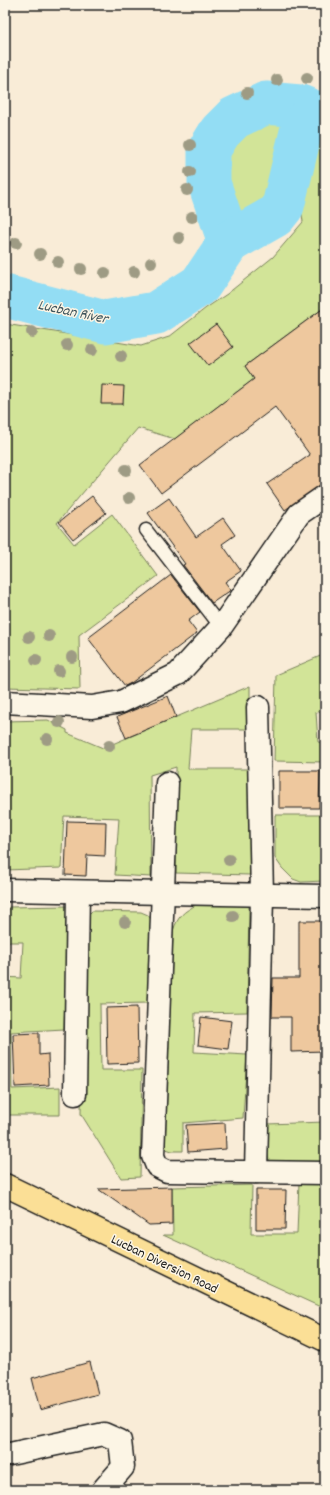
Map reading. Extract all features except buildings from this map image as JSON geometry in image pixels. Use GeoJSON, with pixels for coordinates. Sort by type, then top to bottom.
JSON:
{"type":"FeatureCollection","features":[{"type":"Feature","properties":{"kind":"main road","name":"Lucban Diversion Road"},"geometry":{"type":"LineString","coordinates":[[5,1185],[325,1340]]}},
{"type":"Feature","properties":{"kind":"street"},"geometry":{"type":"LineString","coordinates":[[5,702],[92,707],[121,702],[178,674],[221,627],[299,514],[325,496]]}},
{"type":"Feature","properties":{"kind":"street"},"geometry":{"type":"LineString","coordinates":[[256,1172],[262,895],[258,707]]}},
{"type":"Feature","properties":{"kind":"street"},"geometry":{"type":"LineString","coordinates":[[167,783],[153,1156],[157,1166],[167,1172],[325,1173]]}},
{"type":"Feature","properties":{"kind":"street"},"geometry":{"type":"LineString","coordinates":[[5,890],[325,896]]}},
{"type":"Feature","properties":{"kind":"street"},"geometry":{"type":"LineString","coordinates":[[75,1094],[78,892]]}},
{"type":"Feature","properties":{"kind":"street"},"geometry":{"type":"LineString","coordinates":[[5,1455],[104,1434],[120,1442],[123,1467],[103,1490]]}},
{"type":"Feature","properties":{"kind":"lane"},"geometry":{"type":"LineString","coordinates":[[146,530],[221,627]]}},
{"type":"Feature","properties":{"kind":"green space"},"geometry":{"type":"Polygon","coordinates":[[[264,112],[296,117],[298,120],[278,175],[274,208],[270,211],[231,214],[220,198],[218,184],[220,148],[228,136],[239,126],[264,112]]]}},
{"type":"Feature","properties":{"kind":"green space"},"geometry":{"type":"Polygon","coordinates":[[[325,126],[325,307],[245,366],[254,379],[175,439],[138,428],[57,523],[74,544],[112,514],[158,576],[79,635],[80,689],[5,687],[5,324],[141,346],[169,337],[206,308],[227,294],[273,257],[303,222],[298,185],[311,132],[325,126]]]}},
{"type":"Feature","properties":{"kind":"green space"},"geometry":{"type":"Polygon","coordinates":[[[325,654],[325,711],[316,712],[318,742],[325,743],[325,762],[274,761],[276,675],[325,654]]]}},
{"type":"Feature","properties":{"kind":"green space"},"geometry":{"type":"Polygon","coordinates":[[[250,686],[250,729],[191,729],[188,769],[250,769],[250,875],[176,873],[176,767],[150,775],[151,877],[115,875],[119,818],[64,816],[61,868],[5,870],[5,721],[48,720],[67,730],[67,733],[103,748],[250,686]]]}},
{"type":"Feature","properties":{"kind":"green space"},"geometry":{"type":"Polygon","coordinates":[[[275,815],[325,815],[325,881],[301,882],[293,879],[282,868],[275,858],[275,815]]]}},
{"type":"Feature","properties":{"kind":"green space"},"geometry":{"type":"Polygon","coordinates":[[[198,904],[249,906],[247,1012],[195,1013],[194,1052],[247,1055],[243,1118],[183,1123],[183,1151],[172,1151],[166,1149],[165,1144],[173,931],[182,915],[188,909],[198,904]]]}},
{"type":"Feature","properties":{"kind":"green space"},"geometry":{"type":"Polygon","coordinates":[[[68,906],[64,1029],[11,1032],[12,1089],[60,1087],[60,1115],[5,1115],[5,977],[21,978],[23,942],[5,942],[5,930],[9,907],[68,906]]]}},
{"type":"Feature","properties":{"kind":"green space"},"geometry":{"type":"Polygon","coordinates":[[[92,911],[141,912],[148,915],[152,921],[149,1003],[100,1004],[101,1070],[142,1070],[140,1177],[121,1178],[81,1114],[84,921],[92,911]]]}},
{"type":"Feature","properties":{"kind":"green space"},"geometry":{"type":"Polygon","coordinates":[[[325,1122],[325,1164],[276,1163],[269,1160],[267,1153],[267,1124],[325,1122]]]}},
{"type":"Feature","properties":{"kind":"green space"},"geometry":{"type":"Polygon","coordinates":[[[299,1182],[325,1182],[325,1309],[163,1235],[173,1235],[172,1187],[252,1185],[251,1234],[297,1234],[299,1182]]]}},
{"type":"Feature","properties":{"kind":"waterway","name":"Lucban River"},"geometry":{"type":"LineString","coordinates":[[229,242],[209,183],[209,150],[220,132],[234,118],[266,103],[300,106],[320,114]]}},
{"type":"Feature","properties":{"kind":"waterway","name":"Lucban River"},"geometry":{"type":"LineString","coordinates":[[5,296],[105,322],[156,313],[200,285],[229,242],[275,216],[283,206],[301,132],[307,120],[325,112]]}}]}
